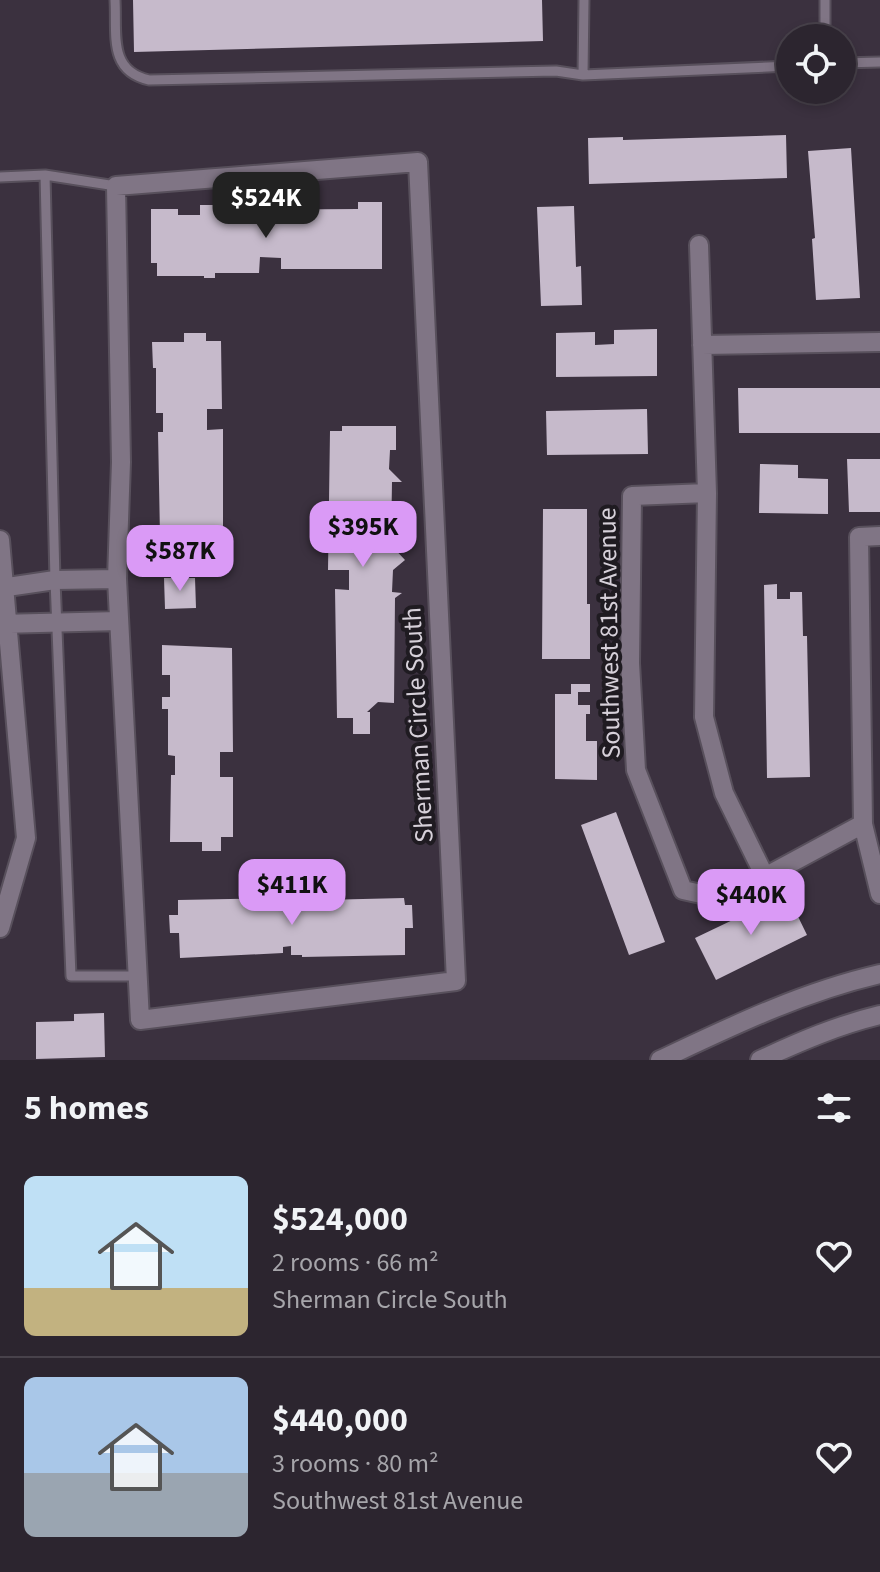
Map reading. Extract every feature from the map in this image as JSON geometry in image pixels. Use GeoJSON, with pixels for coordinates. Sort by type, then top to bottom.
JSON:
{"type":"FeatureCollection","features":[{"type":"Feature","properties":{"kind":"street","name":"Sherman Circle South"},"geometry":{"type":"LineString","coordinates":[[418,162],[456,981],[140,1020],[117,579],[121,462],[116,186],[418,162]]}},
{"type":"Feature","properties":{"kind":"street"},"geometry":{"type":"LineString","coordinates":[[699,245],[707,493],[704,717],[724,793],[765,877]]}},
{"type":"Feature","properties":{"kind":"street"},"geometry":{"type":"LineString","coordinates":[[702,345],[880,342]]}},
{"type":"Feature","properties":{"kind":"street","name":"Southwest 81st Avenue"},"geometry":{"type":"LineString","coordinates":[[707,493],[632,496],[630,663],[636,770],[683,890],[724,899],[863,824]]}},
{"type":"Feature","properties":{"kind":"street"},"geometry":{"type":"LineString","coordinates":[[880,536],[859,537],[863,824],[880,894]]}},
{"type":"Feature","properties":{"kind":"street"},"geometry":{"type":"LineString","coordinates":[[0,540],[4,624],[26,838],[0,928]]}},
{"type":"Feature","properties":{"kind":"street"},"geometry":{"type":"LineString","coordinates":[[3,588],[55,580],[117,579]]}},
{"type":"Feature","properties":{"kind":"street"},"geometry":{"type":"LineString","coordinates":[[4,624],[119,621]]}},
{"type":"Feature","properties":{"kind":"street"},"geometry":{"type":"LineString","coordinates":[[863,824],[880,846]]}},
{"type":"Feature","properties":{"kind":"street"},"geometry":{"type":"LineString","coordinates":[[660,1060],[768,1009],[838,984],[880,974]]}},
{"type":"Feature","properties":{"kind":"street"},"geometry":{"type":"LineString","coordinates":[[760,1060],[816,1035],[880,1015]]}},
{"type":"Feature","properties":{"kind":"lane"},"geometry":{"type":"LineString","coordinates":[[115,0],[119,59],[126,70],[138,78],[149,80],[556,71],[583,75],[776,67]]}},
{"type":"Feature","properties":{"kind":"lane"},"geometry":{"type":"LineString","coordinates":[[583,75],[584,0]]}},
{"type":"Feature","properties":{"kind":"lane"},"geometry":{"type":"LineString","coordinates":[[825,0],[825,24]]}},
{"type":"Feature","properties":{"kind":"lane"},"geometry":{"type":"LineString","coordinates":[[856,63],[880,62]]}},
{"type":"Feature","properties":{"kind":"lane"},"geometry":{"type":"LineString","coordinates":[[45,175],[55,580],[71,976],[137,976]]}},
{"type":"Feature","properties":{"kind":"lane"},"geometry":{"type":"LineString","coordinates":[[0,177],[45,175],[116,186]]}},
{"type":"Feature","properties":{"kind":"building"},"geometry":{"type":"Polygon","coordinates":[[[133,0],[542,0],[543,41],[134,52],[133,0]]]}},
{"type":"Feature","properties":{"kind":"building"},"geometry":{"type":"Polygon","coordinates":[[[786,135],[787,178],[589,184],[588,138],[623,137],[623,140],[786,135]]]}},
{"type":"Feature","properties":{"kind":"building"},"geometry":{"type":"Polygon","coordinates":[[[851,148],[860,298],[816,300],[808,151],[851,148]]]}},
{"type":"Feature","properties":{"kind":"building"},"geometry":{"type":"Polygon","coordinates":[[[358,202],[382,202],[382,269],[281,269],[281,258],[260,257],[259,273],[215,273],[215,278],[204,278],[157,276],[157,263],[151,263],[151,209],[178,209],[178,215],[200,215],[200,205],[213,205],[213,210],[358,209],[358,202]]]}},
{"type":"Feature","properties":{"kind":"building"},"geometry":{"type":"Polygon","coordinates":[[[574,206],[576,267],[581,266],[582,305],[541,306],[537,207],[574,206]]]}},
{"type":"Feature","properties":{"kind":"building"},"geometry":{"type":"Polygon","coordinates":[[[657,329],[657,376],[556,377],[556,333],[595,332],[595,345],[614,344],[614,330],[657,329]]]}},
{"type":"Feature","properties":{"kind":"building"},"geometry":{"type":"Polygon","coordinates":[[[184,333],[206,333],[206,341],[221,341],[222,409],[207,409],[207,430],[223,429],[223,528],[211,528],[211,543],[191,543],[191,536],[160,536],[158,432],[163,432],[163,413],[156,413],[156,368],[153,368],[152,342],[184,342],[184,333]]]}},
{"type":"Feature","properties":{"kind":"building"},"geometry":{"type":"Polygon","coordinates":[[[738,388],[880,388],[880,433],[739,433],[738,388]]]}},
{"type":"Feature","properties":{"kind":"building"},"geometry":{"type":"Polygon","coordinates":[[[647,409],[648,454],[547,455],[546,411],[647,409]]]}},
{"type":"Feature","properties":{"kind":"building"},"geometry":{"type":"Polygon","coordinates":[[[342,426],[396,426],[396,450],[390,450],[389,469],[402,482],[392,482],[391,545],[405,560],[393,570],[392,592],[402,593],[395,598],[394,703],[378,702],[367,712],[370,712],[370,734],[353,734],[353,718],[337,718],[335,589],[349,590],[349,570],[328,570],[330,431],[342,431],[342,426]]]}},
{"type":"Feature","properties":{"kind":"building"},"geometry":{"type":"Polygon","coordinates":[[[847,459],[880,459],[880,512],[849,512],[847,459]]]}},
{"type":"Feature","properties":{"kind":"building"},"geometry":{"type":"Polygon","coordinates":[[[760,464],[798,465],[798,478],[828,479],[828,514],[759,513],[760,464]]]}},
{"type":"Feature","properties":{"kind":"building"},"geometry":{"type":"Polygon","coordinates":[[[543,509],[587,509],[590,659],[542,659],[543,509]]]}},
{"type":"Feature","properties":{"kind":"building"},"geometry":{"type":"Polygon","coordinates":[[[164,578],[195,578],[196,608],[165,609],[164,578]]]}},
{"type":"Feature","properties":{"kind":"building"},"geometry":{"type":"Polygon","coordinates":[[[777,584],[777,599],[790,599],[790,592],[802,592],[803,636],[807,636],[810,777],[767,778],[764,585],[777,584]]]}},
{"type":"Feature","properties":{"kind":"building"},"geometry":{"type":"Polygon","coordinates":[[[162,645],[232,648],[233,752],[220,752],[220,777],[233,777],[233,837],[221,837],[221,851],[202,851],[202,842],[170,842],[171,775],[175,775],[175,756],[168,755],[168,709],[162,709],[162,697],[170,697],[170,675],[162,675],[162,645]]]}},
{"type":"Feature","properties":{"kind":"building"},"geometry":{"type":"Polygon","coordinates":[[[571,684],[590,684],[590,692],[578,692],[578,705],[590,705],[590,714],[586,714],[586,741],[597,741],[597,780],[555,779],[555,694],[571,694],[571,684]]]}},
{"type":"Feature","properties":{"kind":"building"},"geometry":{"type":"Polygon","coordinates":[[[616,812],[665,942],[629,955],[581,825],[616,812]]]}},
{"type":"Feature","properties":{"kind":"building"},"geometry":{"type":"Polygon","coordinates":[[[787,894],[807,935],[716,980],[695,938],[787,894]]]}},
{"type":"Feature","properties":{"kind":"building"},"geometry":{"type":"Polygon","coordinates":[[[280,898],[280,901],[404,898],[405,905],[412,905],[413,928],[405,928],[405,955],[302,957],[291,955],[291,946],[283,947],[283,953],[180,958],[179,933],[170,933],[169,915],[178,915],[178,900],[280,898]]]}},
{"type":"Feature","properties":{"kind":"building"},"geometry":{"type":"Polygon","coordinates":[[[104,1013],[105,1057],[36,1059],[36,1022],[74,1021],[74,1014],[104,1013]]]}}]}
